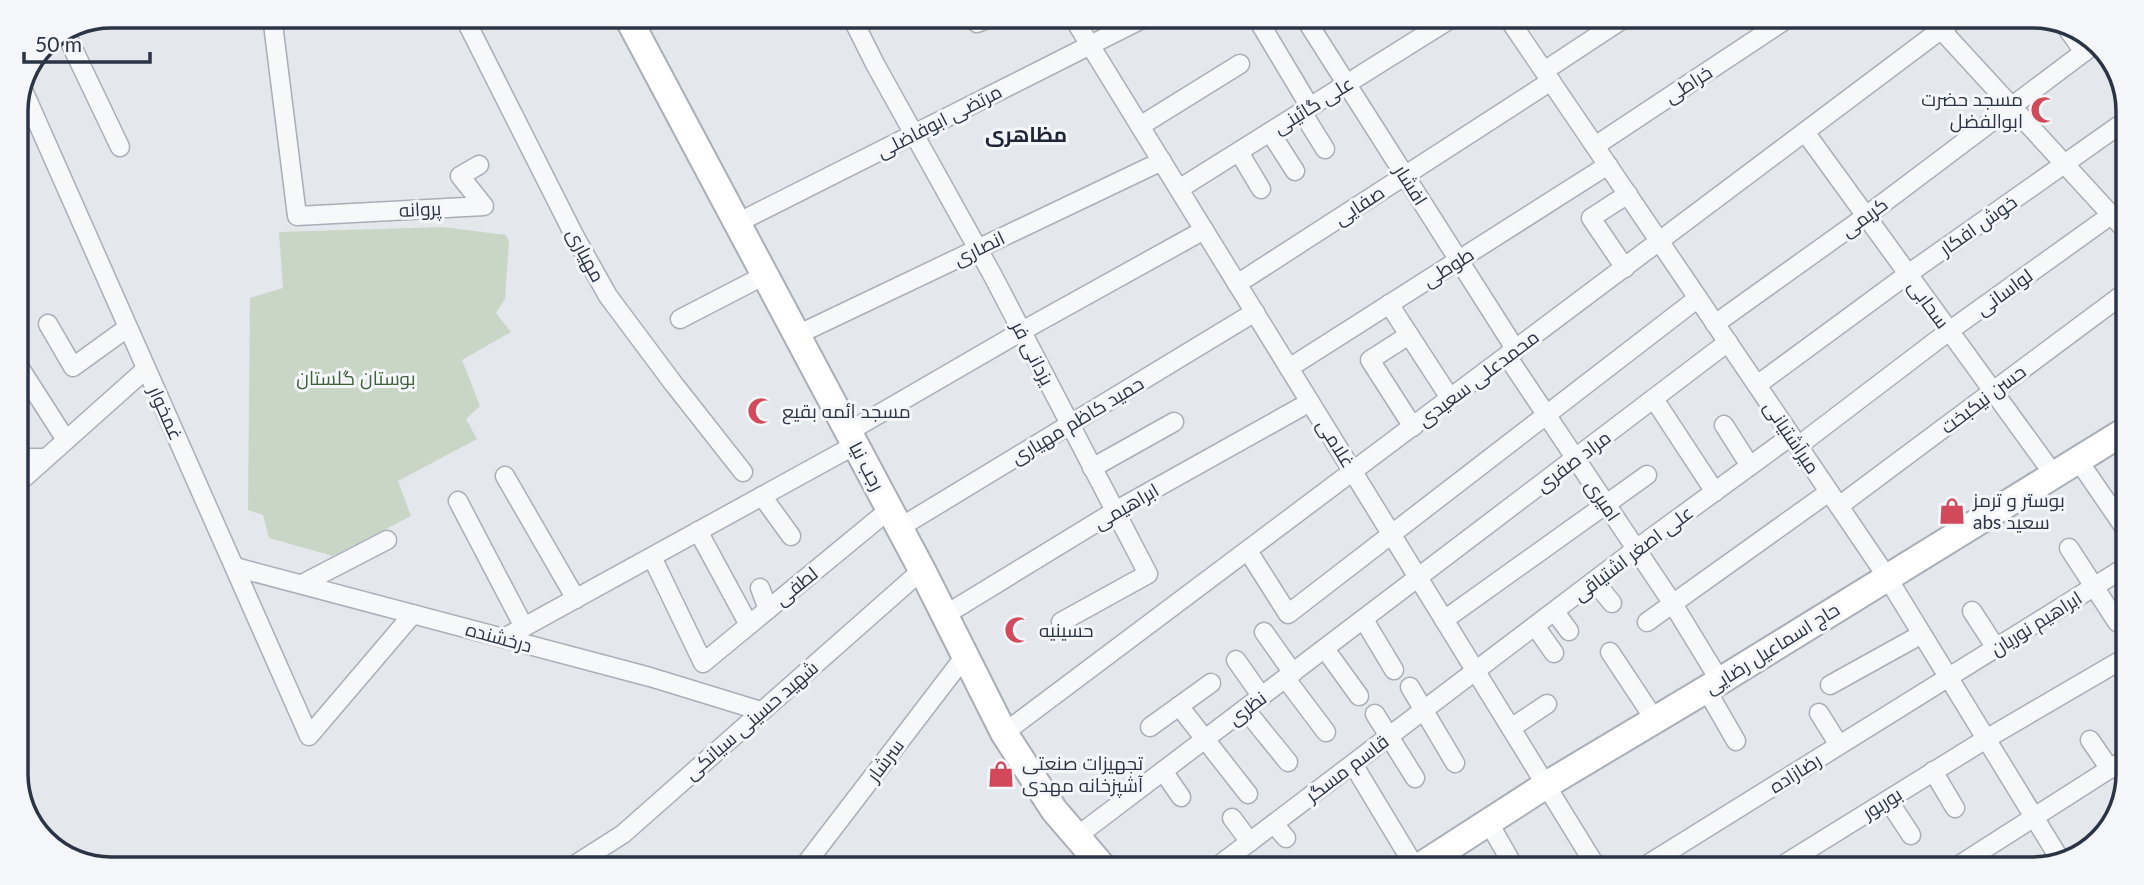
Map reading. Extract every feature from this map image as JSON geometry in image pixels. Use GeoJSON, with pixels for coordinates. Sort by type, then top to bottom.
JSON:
{"type":"FeatureCollection","features":[{"type":"Feature","properties":{"kind":"main road","name":"رجب نیا"},"geometry":{"type":"LineString","coordinates":[[633,28],[922,570],[1004,733],[1054,810],[1092,857]]}},
{"type":"Feature","properties":{"kind":"main road","name":"حاج اسماعیل رضایی"},"geometry":{"type":"LineString","coordinates":[[1433,857],[1546,785],[2116,437]]}},
{"type":"Feature","properties":{"kind":"street","name":"پروانه"},"geometry":{"type":"LineString","coordinates":[[274,28],[297,216],[484,206],[460,176],[479,165]]}},
{"type":"Feature","properties":{"kind":"street","name":"مهیاری"},"geometry":{"type":"LineString","coordinates":[[470,28],[600,283],[637,336],[743,472]]}},
{"type":"Feature","properties":{"kind":"street","name":"یزدانی فر"},"geometry":{"type":"LineString","coordinates":[[857,28],[978,248],[1148,574],[1061,622]]}},
{"type":"Feature","properties":{"kind":"street","name":"غلامی"},"geometry":{"type":"LineString","coordinates":[[1080,28],[1590,857]]}},
{"type":"Feature","properties":{"kind":"street","name":"مرتضی ابوفاضلی"},"geometry":{"type":"LineString","coordinates":[[737,222],[1124,28]]}},
{"type":"Feature","properties":{"kind":"street"},"geometry":{"type":"LineString","coordinates":[[1262,28],[1325,149]]}},
{"type":"Feature","properties":{"kind":"street","name":"افشار"},"geometry":{"type":"LineString","coordinates":[[1311,28],[1459,260],[1511,353]]}},
{"type":"Feature","properties":{"kind":"street","name":"علی گائینی"},"geometry":{"type":"LineString","coordinates":[[1179,189],[1436,28]]}},
{"type":"Feature","properties":{"kind":"street","name":"میرآشتیانی"},"geometry":{"type":"LineString","coordinates":[[1515,28],[1887,577],[2056,854]]}},
{"type":"Feature","properties":{"kind":"street","name":"صفایی"},"geometry":{"type":"LineString","coordinates":[[1237,284],[1405,175],[1611,28]]}},
{"type":"Feature","properties":{"kind":"street","name":"خراطی"},"geometry":{"type":"LineString","coordinates":[[1595,146],[1773,28]]}},
{"type":"Feature","properties":{"kind":"street","name":"محمدعلی سعیدی"},"geometry":{"type":"LineString","coordinates":[[1004,733],[1660,242],[1938,28]]}},
{"type":"Feature","properties":{"kind":"street"},"geometry":{"type":"LineString","coordinates":[[1945,28],[2011,106],[2116,219]]}},
{"type":"Feature","properties":{"kind":"street"},"geometry":{"type":"LineString","coordinates":[[69,40],[120,147]]}},
{"type":"Feature","properties":{"kind":"street","name":"کریمی"},"geometry":{"type":"LineString","coordinates":[[1716,324],[1866,216],[2089,49]]}},
{"type":"Feature","properties":{"kind":"street"},"geometry":{"type":"LineString","coordinates":[[1140,126],[1240,64]]}},
{"type":"Feature","properties":{"kind":"street","name":"غمخوار"},"geometry":{"type":"LineString","coordinates":[[28,103],[309,736],[413,614]]}},
{"type":"Feature","properties":{"kind":"street","name":"خوش افکار"},"geometry":{"type":"LineString","coordinates":[[1757,385],[1908,274],[2116,128]]}},
{"type":"Feature","properties":{"kind":"street"},"geometry":{"type":"LineString","coordinates":[[1270,132],[1295,172]]}},
{"type":"Feature","properties":{"kind":"street","name":"سحابی"},"geometry":{"type":"LineString","coordinates":[[1805,132],[2054,475]]}},
{"type":"Feature","properties":{"kind":"street"},"geometry":{"type":"LineString","coordinates":[[1238,152],[1261,189]]}},
{"type":"Feature","properties":{"kind":"street","name":"انصاری"},"geometry":{"type":"LineString","coordinates":[[797,335],[1162,161]]}},
{"type":"Feature","properties":{"kind":"street","name":"طوطی"},"geometry":{"type":"LineString","coordinates":[[1289,368],[1608,165]]}},
{"type":"Feature","properties":{"kind":"street"},"geometry":{"type":"LineString","coordinates":[[1625,268],[1591,219],[1628,194]]}},
{"type":"Feature","properties":{"kind":"street","name":"لواسانی"},"geometry":{"type":"LineString","coordinates":[[1795,441],[1950,331],[2116,229]]}},
{"type":"Feature","properties":{"kind":"street"},"geometry":{"type":"LineString","coordinates":[[504,638],[762,496],[1022,331],[1204,230]]}},
{"type":"Feature","properties":{"kind":"street"},"geometry":{"type":"LineString","coordinates":[[680,319],[765,275]]}},
{"type":"Feature","properties":{"kind":"street"},"geometry":{"type":"LineString","coordinates":[[1248,551],[1288,614],[1698,298]]}},
{"type":"Feature","properties":{"kind":"street","name":"حسن نیکبخت"},"geometry":{"type":"LineString","coordinates":[[1647,622],[1993,391],[2116,299]]}},
{"type":"Feature","properties":{"kind":"street"},"geometry":{"type":"LineString","coordinates":[[1389,304],[1450,398]]}},
{"type":"Feature","properties":{"kind":"street","name":"حمید کاظم مهیاری"},"geometry":{"type":"LineString","coordinates":[[895,519],[1070,426],[1255,312]]}},
{"type":"Feature","properties":{"kind":"street"},"geometry":{"type":"LineString","coordinates":[[48,324],[73,367],[127,328]]}},
{"type":"Feature","properties":{"kind":"street"},"geometry":{"type":"LineString","coordinates":[[1409,335],[1370,360],[1413,427]]}},
{"type":"Feature","properties":{"kind":"street","name":"مراد صفری"},"geometry":{"type":"LineString","coordinates":[[1418,579],[1728,342]]}},
{"type":"Feature","properties":{"kind":"street","name":"امیری"},"geometry":{"type":"LineString","coordinates":[[1511,353],[1547,416],[1673,604],[1713,685],[1736,741]]}},
{"type":"Feature","properties":{"kind":"street"},"geometry":{"type":"LineString","coordinates":[[28,474],[146,369]]}},
{"type":"Feature","properties":{"kind":"street"},"geometry":{"type":"LineString","coordinates":[[28,381],[66,440]]}},
{"type":"Feature","properties":{"kind":"street"},"geometry":{"type":"LineString","coordinates":[[1654,399],[1715,492]]}},
{"type":"Feature","properties":{"kind":"street","name":"ابراهیمی"},"geometry":{"type":"LineString","coordinates":[[945,615],[1115,511],[1310,402]]}},
{"type":"Feature","properties":{"kind":"street"},"geometry":{"type":"LineString","coordinates":[[1092,468],[1174,422]]}},
{"type":"Feature","properties":{"kind":"street"},"geometry":{"type":"LineString","coordinates":[[1724,425],[1750,467]]}},
{"type":"Feature","properties":{"kind":"street","name":"علی اصغر اشتیاقی"},"geometry":{"type":"LineString","coordinates":[[1475,670],[1715,492],[1750,467],[1795,441]]}},
{"type":"Feature","properties":{"kind":"street"},"geometry":{"type":"LineString","coordinates":[[28,458],[46,458]]}},
{"type":"Feature","properties":{"kind":"street"},"geometry":{"type":"LineString","coordinates":[[2078,460],[2116,515]]}},
{"type":"Feature","properties":{"kind":"street"},"geometry":{"type":"LineString","coordinates":[[1444,620],[1647,475]]}},
{"type":"Feature","properties":{"kind":"street"},"geometry":{"type":"LineString","coordinates":[[505,476],[576,599]]}},
{"type":"Feature","properties":{"kind":"street"},"geometry":{"type":"LineString","coordinates":[[762,496],[791,536]]}},
{"type":"Feature","properties":{"kind":"street"},"geometry":{"type":"LineString","coordinates":[[458,501],[524,627]]}},
{"type":"Feature","properties":{"kind":"street","name":"لطفی"},"geometry":{"type":"LineString","coordinates":[[652,557],[703,663],[768,609],[895,519]]}},
{"type":"Feature","properties":{"kind":"street"},"geometry":{"type":"LineString","coordinates":[[698,531],[749,625]]}},
{"type":"Feature","properties":{"kind":"street"},"geometry":{"type":"LineString","coordinates":[[302,584],[387,540]]}},
{"type":"Feature","properties":{"kind":"street"},"geometry":{"type":"LineString","coordinates":[[2069,548],[2116,620]]}},
{"type":"Feature","properties":{"kind":"street","name":"درخشنده"},"geometry":{"type":"LineString","coordinates":[[235,567],[650,677],[761,711]]}},
{"type":"Feature","properties":{"kind":"street","name":"شهید حسینی سیانکی"},"geometry":{"type":"LineString","coordinates":[[587,857],[623,834],[922,570]]}},
{"type":"Feature","properties":{"kind":"street","name":"ابراهیم نوریان"},"geometry":{"type":"LineString","coordinates":[[1948,677],[2116,572]]}},
{"type":"Feature","properties":{"kind":"street","name":"نظری"},"geometry":{"type":"LineString","coordinates":[[1076,837],[1418,579]]}},
{"type":"Feature","properties":{"kind":"street"},"geometry":{"type":"LineString","coordinates":[[1595,582],[1612,603]]}},
{"type":"Feature","properties":{"kind":"street"},"geometry":{"type":"LineString","coordinates":[[760,588],[768,609]]}},
{"type":"Feature","properties":{"kind":"street"},"geometry":{"type":"LineString","coordinates":[[1972,611],[1996,648]]}},
{"type":"Feature","properties":{"kind":"street"},"geometry":{"type":"LineString","coordinates":[[1555,612],[1569,631]]}},
{"type":"Feature","properties":{"kind":"street"},"geometry":{"type":"LineString","coordinates":[[1364,620],[1394,670]]}},
{"type":"Feature","properties":{"kind":"street"},"geometry":{"type":"LineString","coordinates":[[1535,626],[1554,653]]}},
{"type":"Feature","properties":{"kind":"street"},"geometry":{"type":"LineString","coordinates":[[1264,632],[1326,732]]}},
{"type":"Feature","properties":{"kind":"street"},"geometry":{"type":"LineString","coordinates":[[1830,685],[1922,634]]}},
{"type":"Feature","properties":{"kind":"street"},"geometry":{"type":"LineString","coordinates":[[1325,649],[1359,696]]}},
{"type":"Feature","properties":{"kind":"street"},"geometry":{"type":"LineString","coordinates":[[1610,652],[1656,720]]}},
{"type":"Feature","properties":{"kind":"street","name":"سرشار"},"geometry":{"type":"LineString","coordinates":[[812,857],[965,656]]}},
{"type":"Feature","properties":{"kind":"street"},"geometry":{"type":"LineString","coordinates":[[1236,660],[1262,697]]}},
{"type":"Feature","properties":{"kind":"street","name":"بوربور"},"geometry":{"type":"LineString","coordinates":[[1796,857],[1933,771],[2116,663]]}},
{"type":"Feature","properties":{"kind":"street","name":"قاسم مسگر"},"geometry":{"type":"LineString","coordinates":[[1230,857],[1274,824],[1310,806],[1353,764],[1475,670]]}},
{"type":"Feature","properties":{"kind":"street","name":"رضازاده"},"geometry":{"type":"LineString","coordinates":[[1660,857],[1948,677]]}},
{"type":"Feature","properties":{"kind":"street"},"geometry":{"type":"LineString","coordinates":[[1150,727],[1210,683]]}},
{"type":"Feature","properties":{"kind":"street"},"geometry":{"type":"LineString","coordinates":[[1410,687],[1455,763]]}},
{"type":"Feature","properties":{"kind":"street"},"geometry":{"type":"LineString","coordinates":[[1511,728],[1547,704]]}},
{"type":"Feature","properties":{"kind":"street"},"geometry":{"type":"LineString","coordinates":[[1180,706],[1248,794]]}},
{"type":"Feature","properties":{"kind":"street"},"geometry":{"type":"LineString","coordinates":[[1245,709],[1287,762]]}},
{"type":"Feature","properties":{"kind":"street"},"geometry":{"type":"LineString","coordinates":[[1819,713],[1839,745]]}},
{"type":"Feature","properties":{"kind":"street"},"geometry":{"type":"LineString","coordinates":[[1375,714],[1415,778]]}},
{"type":"Feature","properties":{"kind":"street"},"geometry":{"type":"LineString","coordinates":[[1972,857],[2116,765],[2090,740]]}},
{"type":"Feature","properties":{"kind":"street"},"geometry":{"type":"LineString","coordinates":[[1353,764],[1411,857]]}},
{"type":"Feature","properties":{"kind":"street"},"geometry":{"type":"LineString","coordinates":[[1163,771],[1181,797]]}},
{"type":"Feature","properties":{"kind":"street"},"geometry":{"type":"LineString","coordinates":[[1933,771],[1955,807]]}},
{"type":"Feature","properties":{"kind":"street"},"geometry":{"type":"LineString","coordinates":[[1888,800],[1911,835]]}},
{"type":"Feature","properties":{"kind":"street"},"geometry":{"type":"LineString","coordinates":[[1233,818],[1250,842]]}},
{"type":"Feature","properties":{"kind":"street"},"geometry":{"type":"LineString","coordinates":[[1489,823],[1508,857]]}},
{"type":"Feature","properties":{"kind":"street"},"geometry":{"type":"LineString","coordinates":[[1274,824],[1286,838]]}},
{"type":"Feature","properties":{"kind":"green space","name":"بوستان گلستان"},"geometry":{"type":"Polygon","coordinates":[[[443,227],[506,235],[509,242],[505,299],[496,313],[511,332],[462,360],[480,406],[466,419],[477,439],[398,481],[411,516],[333,556],[269,538],[263,515],[248,510],[250,298],[283,288],[279,232],[443,227]]]}},
{"type":"Feature","properties":{"kind":"place","name":"مسجد حضرت ابوالفضل"},"geometry":{"type":"Point","coordinates":[2044,110]}},
{"type":"Feature","properties":{"kind":"place","name":"مسجد ائمه بقیع"},"geometry":{"type":"Point","coordinates":[761,411]}},
{"type":"Feature","properties":{"kind":"place","name":"بوستر و ترمز abs سعید"},"geometry":{"type":"Point","coordinates":[1952,511]}},
{"type":"Feature","properties":{"kind":"place","name":"حسینیه"},"geometry":{"type":"Point","coordinates":[1018,630]}},
{"type":"Feature","properties":{"kind":"place","name":"تجهیزات صنعتی آشپزخانه مهدی"},"geometry":{"type":"Point","coordinates":[1001,774]}},
{"type":"Feature","properties":{"kind":"district","name":"مظاهری"},"geometry":{"type":"Point","coordinates":[1026,135]}}]}
